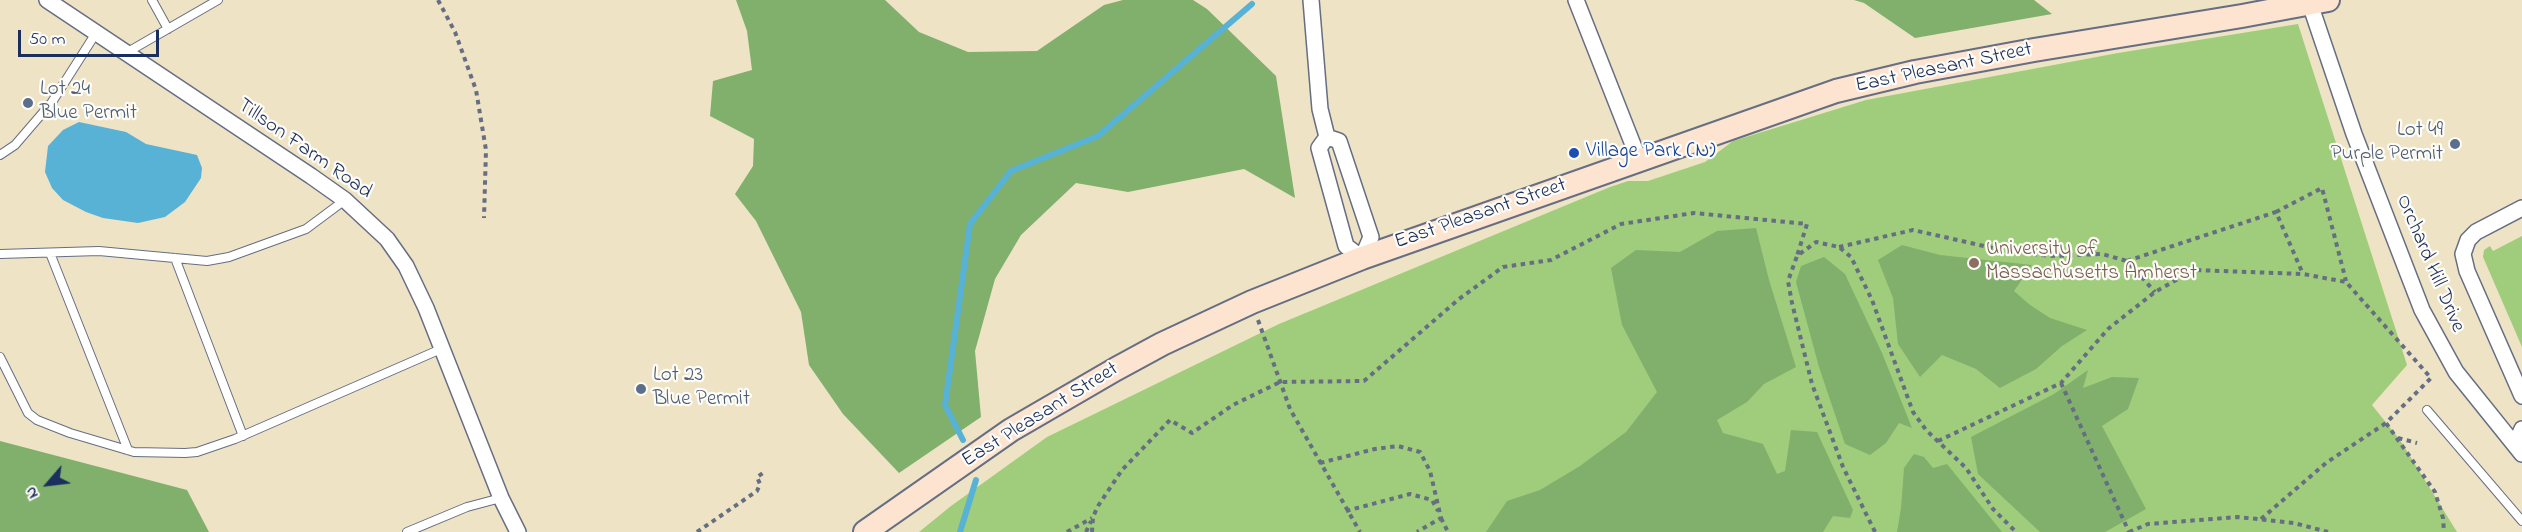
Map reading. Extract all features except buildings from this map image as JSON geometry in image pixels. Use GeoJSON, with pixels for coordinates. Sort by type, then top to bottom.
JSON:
{"type":"FeatureCollection","features":[{"type":"Feature","properties":{"kind":"main road","name":"East Pleasant Street"},"geometry":{"type":"LineString","coordinates":[[865,532],[1011,430],[1162,344],[1252,302],[1362,258],[1836,91],[1915,72],[2034,50],[2319,2]]}},
{"type":"Feature","properties":{"kind":"street","name":"Tillson Farm Road"},"geometry":{"type":"LineString","coordinates":[[47,0],[345,200],[387,239],[406,266],[426,308],[501,498],[518,532]]}},
{"type":"Feature","properties":{"kind":"street"},"geometry":{"type":"LineString","coordinates":[[1311,0],[1320,109],[1327,137]]}},
{"type":"Feature","properties":{"kind":"street"},"geometry":{"type":"LineString","coordinates":[[1575,0],[1639,160]]}},
{"type":"Feature","properties":{"kind":"street","name":"Orchard Hill Drive"},"geometry":{"type":"LineString","coordinates":[[2319,2],[2354,134],[2422,310],[2456,372],[2518,449]]}},
{"type":"Feature","properties":{"kind":"street"},"geometry":{"type":"LineString","coordinates":[[1327,137],[1339,141],[1371,237],[1362,258],[1346,246],[1319,148],[1327,137]]}},
{"type":"Feature","properties":{"kind":"street"},"geometry":{"type":"LineString","coordinates":[[2522,208],[2476,232],[2468,240],[2463,254],[2467,271],[2522,396]]}},
{"type":"Feature","properties":{"kind":"street"},"geometry":{"type":"LineString","coordinates":[[2518,449],[2522,429]]}},
{"type":"Feature","properties":{"kind":"lane"},"geometry":{"type":"LineString","coordinates":[[152,0],[168,29]]}},
{"type":"Feature","properties":{"kind":"lane"},"geometry":{"type":"LineString","coordinates":[[126,53],[218,0]]}},
{"type":"Feature","properties":{"kind":"lane"},"geometry":{"type":"LineString","coordinates":[[0,155],[15,145],[52,102],[96,33]]}},
{"type":"Feature","properties":{"kind":"lane"},"geometry":{"type":"LineString","coordinates":[[0,254],[99,251],[207,261],[229,257],[306,229],[345,200]]}},
{"type":"Feature","properties":{"kind":"lane"},"geometry":{"type":"LineString","coordinates":[[50,253],[128,450]]}},
{"type":"Feature","properties":{"kind":"lane"},"geometry":{"type":"LineString","coordinates":[[175,258],[243,436]]}},
{"type":"Feature","properties":{"kind":"lane"},"geometry":{"type":"LineString","coordinates":[[0,357],[28,413],[37,420],[70,433],[128,450],[197,452],[243,436],[441,349]]}},
{"type":"Feature","properties":{"kind":"lane"},"geometry":{"type":"LineString","coordinates":[[2427,410],[2522,521]]}},
{"type":"Feature","properties":{"kind":"lane"},"geometry":{"type":"LineString","coordinates":[[407,532],[467,507],[501,498]]}},
{"type":"Feature","properties":{"kind":"path"},"geometry":{"type":"LineString","coordinates":[[438,0],[455,32],[476,90],[486,150],[484,218]]}},
{"type":"Feature","properties":{"kind":"path"},"geometry":{"type":"LineString","coordinates":[[2127,261],[2276,212],[2322,188],[2346,282],[2431,378],[2386,423],[2326,463],[2260,520]]}},
{"type":"Feature","properties":{"kind":"path"},"geometry":{"type":"LineString","coordinates":[[2276,212],[2303,274]]}},
{"type":"Feature","properties":{"kind":"path"},"geometry":{"type":"LineString","coordinates":[[1086,532],[1122,470],[1170,420],[1192,433],[1233,405],[1280,382],[1364,381],[1459,299],[1503,267],[1551,260],[1621,224],[1694,213],[1807,224],[1788,281],[1812,384],[1843,467],[1875,532]]}},
{"type":"Feature","properties":{"kind":"path"},"geometry":{"type":"LineString","coordinates":[[1797,256],[1816,242],[1839,247],[1913,231],[2006,251],[2050,256],[2102,254],[2127,261],[2155,292]]}},
{"type":"Feature","properties":{"kind":"path"},"geometry":{"type":"LineString","coordinates":[[1839,247],[1851,257],[1872,300],[1913,412],[1926,430],[1966,468],[1994,509],[2016,532]]}},
{"type":"Feature","properties":{"kind":"path"},"geometry":{"type":"LineString","coordinates":[[1938,441],[2061,383],[2108,329],[2155,292],[2194,270],[2303,274],[2346,282]]}},
{"type":"Feature","properties":{"kind":"path"},"geometry":{"type":"LineString","coordinates":[[1252,302],[1290,409],[1360,532]]}},
{"type":"Feature","properties":{"kind":"path"},"geometry":{"type":"LineString","coordinates":[[2061,383],[2129,532],[2148,524],[2238,517],[2294,523],[2328,532]]}},
{"type":"Feature","properties":{"kind":"path"},"geometry":{"type":"LineString","coordinates":[[2386,423],[2400,440],[2417,443]]}},
{"type":"Feature","properties":{"kind":"path"},"geometry":{"type":"LineString","coordinates":[[2386,423],[2435,492],[2444,518],[2444,532]]}},
{"type":"Feature","properties":{"kind":"path"},"geometry":{"type":"LineString","coordinates":[[1320,463],[1375,449],[1398,446],[1420,452],[1431,471],[1441,518]]}},
{"type":"Feature","properties":{"kind":"path"},"geometry":{"type":"LineString","coordinates":[[697,532],[757,491],[760,484],[758,477],[763,474],[761,471]]}},
{"type":"Feature","properties":{"kind":"path"},"geometry":{"type":"LineString","coordinates":[[1346,511],[1410,494],[1432,500],[1448,532]]}},
{"type":"Feature","properties":{"kind":"path"},"geometry":{"type":"LineString","coordinates":[[1067,532],[1093,517]]}},
{"type":"Feature","properties":{"kind":"path"},"geometry":{"type":"LineString","coordinates":[[1092,532],[1093,517]]}},
{"type":"Feature","properties":{"kind":"path"},"geometry":{"type":"LineString","coordinates":[[1417,532],[1441,518]]}},
{"type":"Feature","properties":{"kind":"green space"},"geometry":{"type":"Polygon","coordinates":[[[736,0],[885,0],[919,32],[968,52],[1037,51],[1104,5],[1123,0],[1193,0],[1207,9],[1276,76],[1295,198],[1244,169],[1128,192],[1076,183],[1021,235],[995,279],[975,351],[981,417],[899,473],[843,414],[809,365],[801,312],[756,221],[735,194],[753,166],[754,139],[710,116],[713,81],[752,70],[747,31],[736,0]]]}},
{"type":"Feature","properties":{"kind":"green space"},"geometry":{"type":"Polygon","coordinates":[[[1854,0],[2034,0],[2052,14],[1915,38],[1864,3],[1854,0]]]}},
{"type":"Feature","properties":{"kind":"green space"},"geometry":{"type":"Polygon","coordinates":[[[2298,24],[2407,365],[2372,405],[2400,440],[2457,532],[919,532],[951,506],[1047,437],[1279,324],[1610,187],[1628,181],[1648,181],[1705,162],[1733,141],[1866,100],[2118,53],[2298,24]]]}},
{"type":"Feature","properties":{"kind":"green space"},"geometry":{"type":"Polygon","coordinates":[[[1756,228],[1769,280],[1796,367],[1764,384],[1747,402],[1717,420],[1723,433],[1763,444],[1777,474],[1785,471],[1791,430],[1817,432],[1853,510],[1850,518],[1833,516],[1823,532],[1486,532],[1507,501],[1540,490],[1580,466],[1626,432],[1657,392],[1622,325],[1611,268],[1636,250],[1680,252],[1717,231],[1756,228]]]}},
{"type":"Feature","properties":{"kind":"green space"},"geometry":{"type":"Polygon","coordinates":[[[2522,236],[2522,347],[2483,257],[2484,250],[2490,246],[2493,251],[2522,236]]]}},
{"type":"Feature","properties":{"kind":"green space"},"geometry":{"type":"Polygon","coordinates":[[[1902,245],[1940,255],[2032,265],[2014,291],[2050,318],[2087,330],[2062,346],[2036,369],[2000,388],[1976,369],[1942,355],[1920,377],[1898,344],[1893,298],[1878,260],[1902,245]]]}},
{"type":"Feature","properties":{"kind":"green space"},"geometry":{"type":"Polygon","coordinates":[[[1824,257],[1845,274],[1882,353],[1912,428],[1899,423],[1886,443],[1870,455],[1845,444],[1819,367],[1796,282],[1801,266],[1824,257]]]}},
{"type":"Feature","properties":{"kind":"green space"},"geometry":{"type":"Polygon","coordinates":[[[2088,370],[2083,388],[2112,377],[2139,378],[2128,409],[2102,426],[2146,509],[2105,532],[2040,532],[1978,474],[1971,437],[2054,394],[2088,370]]]}},
{"type":"Feature","properties":{"kind":"green space"},"geometry":{"type":"Polygon","coordinates":[[[0,441],[187,490],[209,532],[0,532],[0,441]]]}},
{"type":"Feature","properties":{"kind":"green space"},"geometry":{"type":"Polygon","coordinates":[[[1914,454],[1924,457],[1933,468],[1947,464],[2002,532],[1897,532],[1904,468],[1914,454]]]}},
{"type":"Feature","properties":{"kind":"water"},"geometry":{"type":"Polygon","coordinates":[[[79,122],[126,132],[146,144],[197,155],[202,168],[201,178],[185,202],[165,217],[138,223],[103,218],[86,212],[63,200],[52,188],[45,172],[48,146],[63,130],[79,122]]]}},
{"type":"Feature","properties":{"kind":"waterway"},"geometry":{"type":"LineString","coordinates":[[963,440],[945,405],[970,224],[1011,171],[1098,136],[1252,4]]}},
{"type":"Feature","properties":{"kind":"waterway"},"geometry":{"type":"LineString","coordinates":[[960,532],[976,480]]}},
{"type":"Feature","properties":{"kind":"place","name":"Lot 24 Blue Permit"},"geometry":{"type":"Point","coordinates":[28,103]}},
{"type":"Feature","properties":{"kind":"place","name":"Lot 49 Purple Permit"},"geometry":{"type":"Point","coordinates":[2455,144]}},
{"type":"Feature","properties":{"kind":"place","name":"Village Park (N)"},"geometry":{"type":"Point","coordinates":[1574,153]}},
{"type":"Feature","properties":{"kind":"place","name":"University of Massachusetts Amherst"},"geometry":{"type":"Point","coordinates":[1974,263]}},
{"type":"Feature","properties":{"kind":"place","name":"Lot 23 Blue Permit"},"geometry":{"type":"Point","coordinates":[641,389]}}]}
